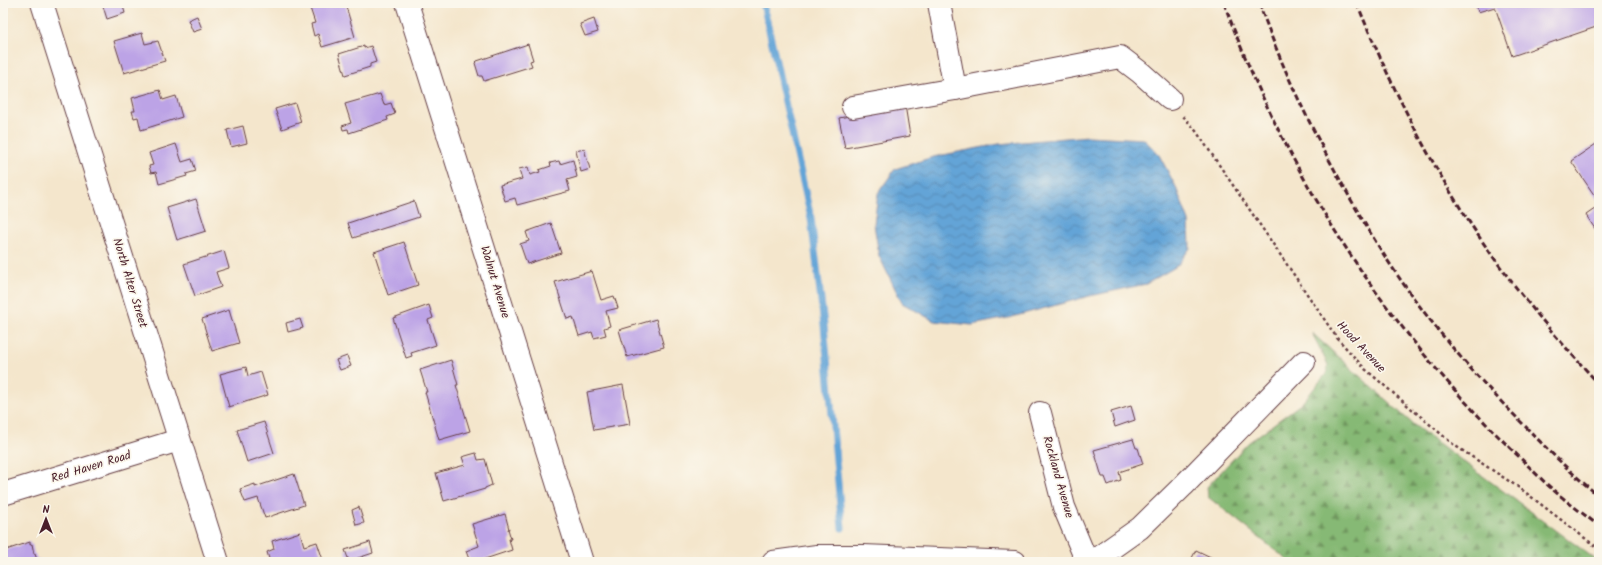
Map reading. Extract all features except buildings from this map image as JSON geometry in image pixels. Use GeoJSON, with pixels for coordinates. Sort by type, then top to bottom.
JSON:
{"type":"FeatureCollection","features":[{"type":"Feature","properties":{"kind":"street","name":"North Alter Street"},"geometry":{"type":"LineString","coordinates":[[42,3],[218,562]]}},
{"type":"Feature","properties":{"kind":"street","name":"Walnut Avenue"},"geometry":{"type":"LineString","coordinates":[[407,3],[582,562]]}},
{"type":"Feature","properties":{"kind":"street"},"geometry":{"type":"LineString","coordinates":[[939,3],[955,89]]}},
{"type":"Feature","properties":{"kind":"street"},"geometry":{"type":"LineString","coordinates":[[853,107],[1120,57],[1170,99]]}},
{"type":"Feature","properties":{"kind":"street"},"geometry":{"type":"LineString","coordinates":[[1092,562],[1140,528],[1304,362]]}},
{"type":"Feature","properties":{"kind":"street","name":"Rockland Avenue"},"geometry":{"type":"LineString","coordinates":[[1040,413],[1064,507],[1087,562]]}},
{"type":"Feature","properties":{"kind":"street","name":"Red Haven Road"},"geometry":{"type":"LineString","coordinates":[[3,494],[179,440]]}},
{"type":"Feature","properties":{"kind":"street"},"geometry":{"type":"LineString","coordinates":[[773,562],[817,556],[864,556],[1014,562]]}},
{"type":"Feature","properties":{"kind":"path","name":"Hood Avenue"},"geometry":{"type":"LineString","coordinates":[[1170,99],[1196,131],[1337,338],[1365,369],[1454,445],[1521,489],[1599,549]]}},
{"type":"Feature","properties":{"kind":"green space"},"geometry":{"type":"Polygon","coordinates":[[[1312,333],[1414,425],[1599,562],[1552,562],[1543,558],[1537,562],[1290,562],[1208,497],[1207,487],[1248,443],[1302,403],[1326,374],[1328,365],[1312,333]]]}},
{"type":"Feature","properties":{"kind":"water"},"geometry":{"type":"Polygon","coordinates":[[[1088,136],[1144,139],[1159,155],[1175,185],[1189,221],[1190,248],[1177,266],[1146,284],[1090,296],[1008,318],[972,325],[934,321],[902,303],[879,256],[874,224],[878,193],[895,169],[933,157],[999,144],[1088,136]]]}},
{"type":"Feature","properties":{"kind":"waterway"},"geometry":{"type":"LineString","coordinates":[[763,3],[811,218],[824,325],[842,528]]}},
{"type":"Feature","properties":{"kind":"railway"},"geometry":{"type":"LineString","coordinates":[[1224,3],[1276,126],[1307,184],[1341,241],[1378,295],[1419,348],[1462,398],[1545,482],[1599,526]]}},
{"type":"Feature","properties":{"kind":"railway"},"geometry":{"type":"LineString","coordinates":[[1259,3],[1284,66],[1312,127],[1356,209],[1398,276],[1442,335],[1490,390],[1551,453],[1599,496]]}},
{"type":"Feature","properties":{"kind":"railway"},"geometry":{"type":"LineString","coordinates":[[1357,3],[1390,80],[1450,192],[1497,262],[1531,307],[1599,384]]}}]}
